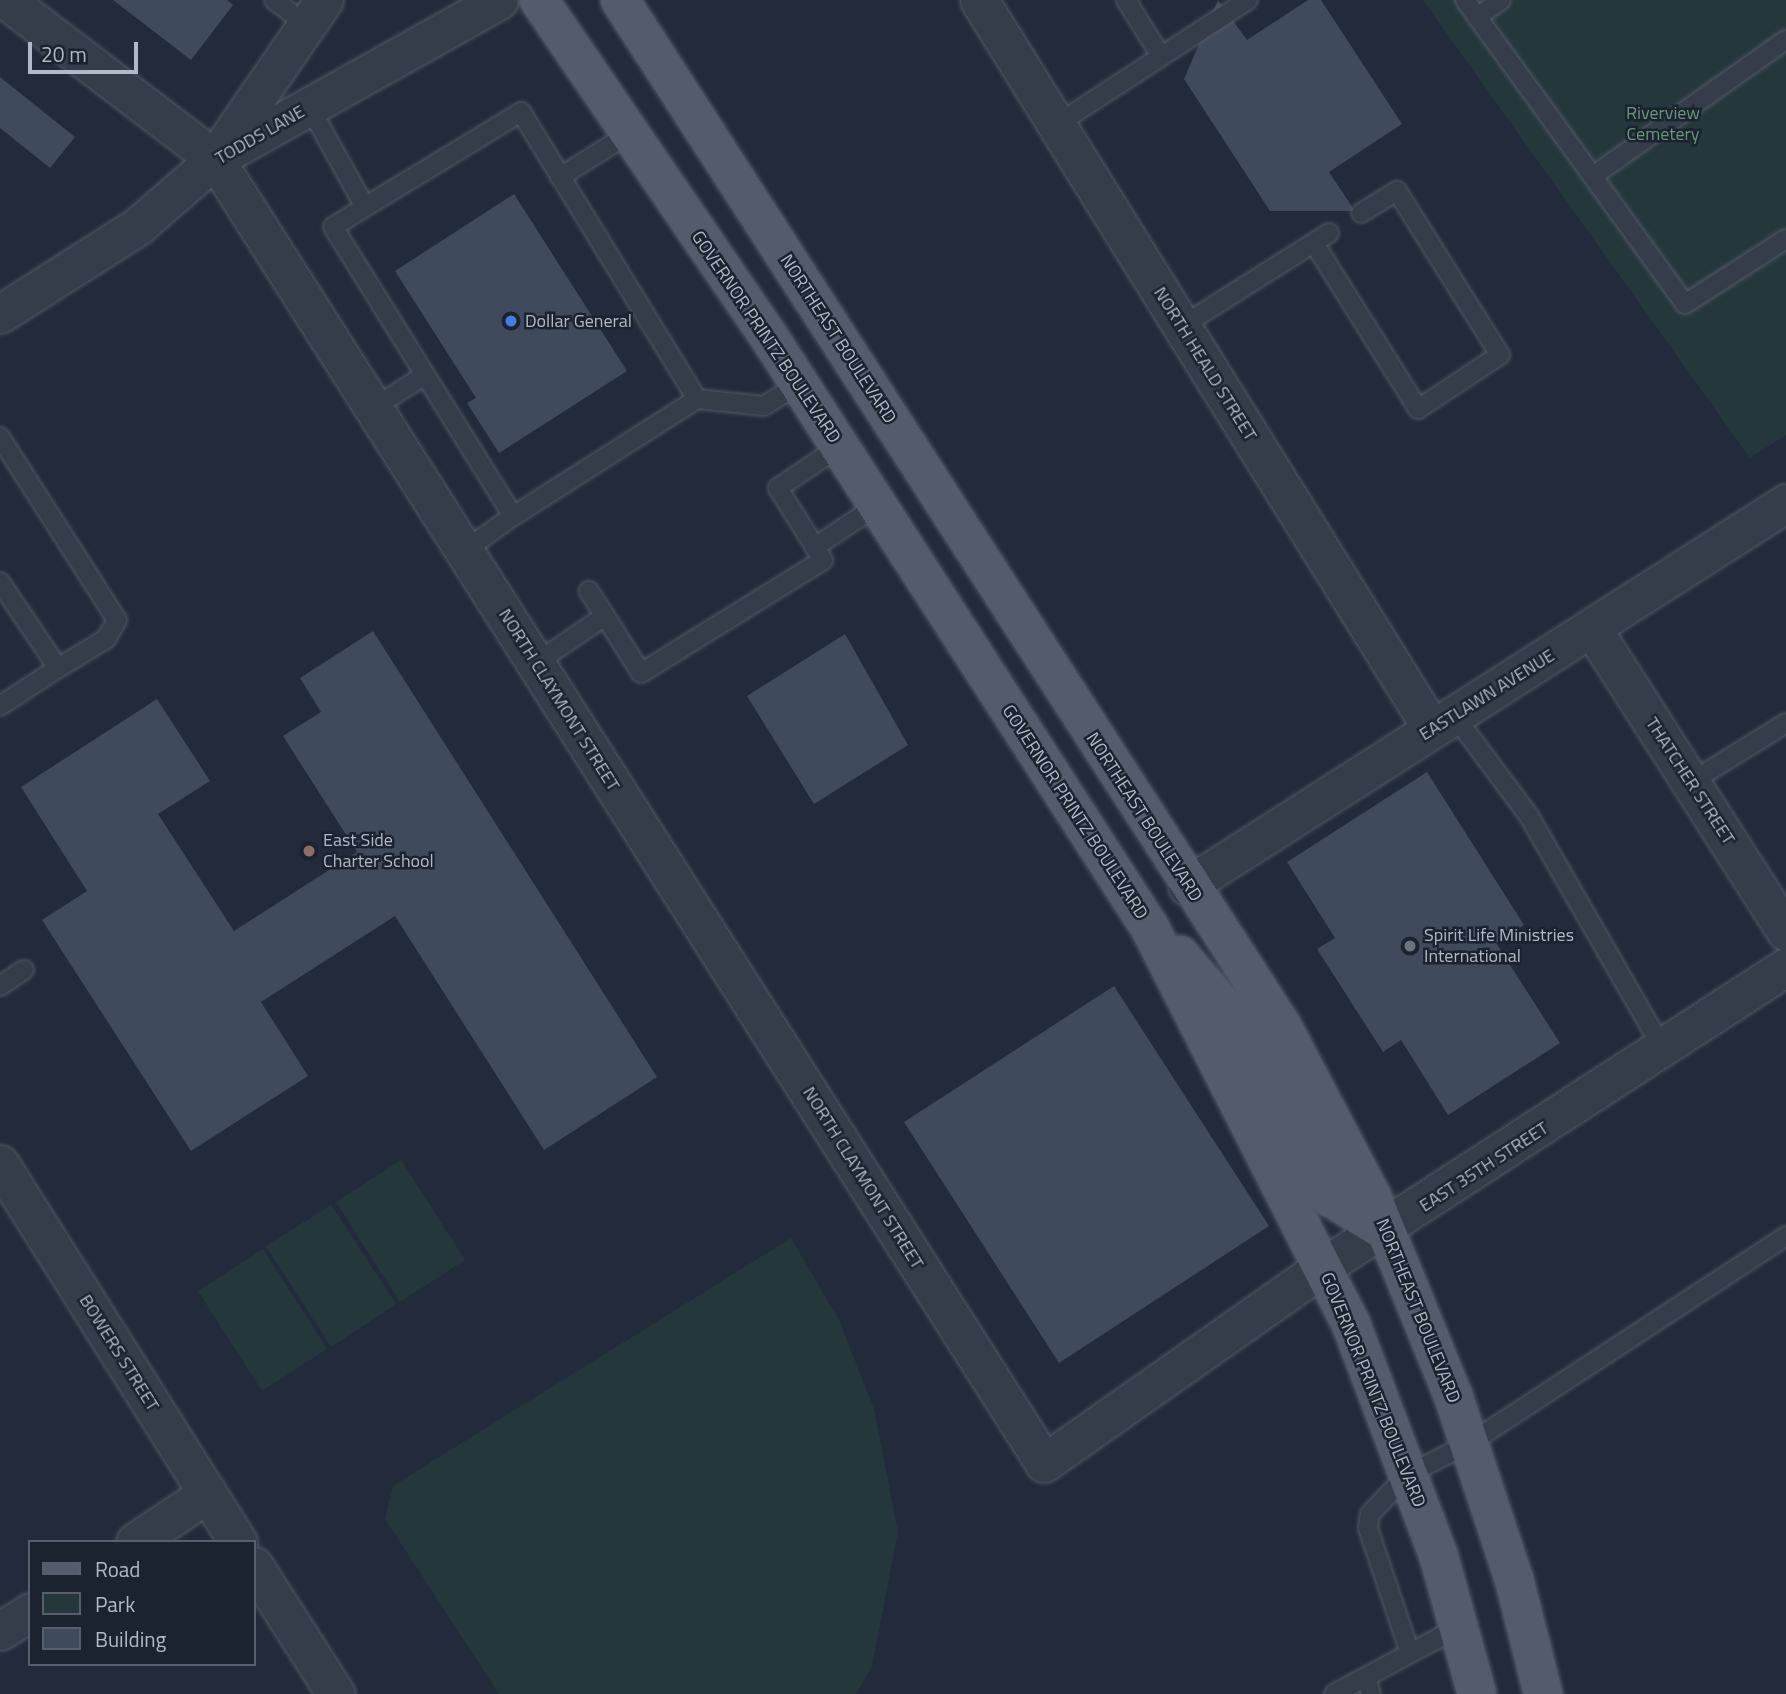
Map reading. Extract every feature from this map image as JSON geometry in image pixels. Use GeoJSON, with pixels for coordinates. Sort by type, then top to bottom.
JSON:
{"type":"FeatureCollection","features":[{"type":"Feature","properties":{"kind":"main road","name":"GOVERNOR PRINTZ BOULEVARD"},"geometry":{"type":"LineString","coordinates":[[539,0],[799,384],[1150,928],[1324,1266],[1407,1475],[1461,1626],[1476,1694]]}},
{"type":"Feature","properties":{"kind":"main road","name":"NORTHEAST BOULEVARD"},"geometry":{"type":"LineString","coordinates":[[620,0],[1187,886],[1282,1026],[1385,1231],[1470,1443],[1543,1694]]}},
{"type":"Feature","properties":{"kind":"main road"},"geometry":{"type":"LineString","coordinates":[[1150,928],[1236,1020],[1330,1197],[1385,1231]]}},
{"type":"Feature","properties":{"kind":"street","name":"NORTH CLAYMONT STREET"},"geometry":{"type":"LineString","coordinates":[[6,0],[215,159],[1044,1463]]}},
{"type":"Feature","properties":{"kind":"street","name":"TODDS LANE"},"geometry":{"type":"LineString","coordinates":[[0,314],[138,226],[215,159],[499,0]]}},
{"type":"Feature","properties":{"kind":"street","name":"NORTH HEALD STREET"},"geometry":{"type":"LineString","coordinates":[[979,0],[1182,326],[1443,722]]}},
{"type":"Feature","properties":{"kind":"street"},"geometry":{"type":"LineString","coordinates":[[215,159],[315,12]]}},
{"type":"Feature","properties":{"kind":"street","name":"EASTLAWN AVENUE"},"geometry":{"type":"LineString","coordinates":[[1187,886],[1593,629],[1786,503]]}},
{"type":"Feature","properties":{"kind":"street","name":"THATCHER STREET"},"geometry":{"type":"LineString","coordinates":[[1593,629],[1786,932]]}},
{"type":"Feature","properties":{"kind":"street","name":"EAST 35TH STREET"},"geometry":{"type":"LineString","coordinates":[[1044,1463],[1324,1266],[1385,1231],[1786,967]]}},
{"type":"Feature","properties":{"kind":"street","name":"BOWERS STREET"},"geometry":{"type":"LineString","coordinates":[[0,1164],[237,1540]]}},
{"type":"Feature","properties":{"kind":"street"},"geometry":{"type":"LineString","coordinates":[[138,1540],[207,1494]]}},
{"type":"Feature","properties":{"kind":"street"},"geometry":{"type":"LineString","coordinates":[[256,1569],[336,1694]]}},
{"type":"Feature","properties":{"kind":"street"},"geometry":{"type":"LineString","coordinates":[[0,1631],[28,1613]]}},
{"type":"Feature","properties":{"kind":"lane"},"geometry":{"type":"LineString","coordinates":[[274,0],[315,12]]}},
{"type":"Feature","properties":{"kind":"lane"},"geometry":{"type":"LineString","coordinates":[[1126,0],[1161,56]]}},
{"type":"Feature","properties":{"kind":"lane"},"geometry":{"type":"LineString","coordinates":[[1056,125],[1248,0]]}},
{"type":"Feature","properties":{"kind":"lane"},"geometry":{"type":"LineString","coordinates":[[1465,0],[1685,303],[1786,239]]}},
{"type":"Feature","properties":{"kind":"lane"},"geometry":{"type":"LineString","coordinates":[[1478,17],[1501,0]]}},
{"type":"Feature","properties":{"kind":"lane"},"geometry":{"type":"LineString","coordinates":[[1593,176],[1786,40]]}},
{"type":"Feature","properties":{"kind":"lane"},"geometry":{"type":"LineString","coordinates":[[309,106],[365,207]]}},
{"type":"Feature","properties":{"kind":"lane"},"geometry":{"type":"LineString","coordinates":[[513,516],[333,227],[521,112],[696,399]]}},
{"type":"Feature","properties":{"kind":"lane"},"geometry":{"type":"LineString","coordinates":[[560,177],[630,133]]}},
{"type":"Feature","properties":{"kind":"lane"},"geometry":{"type":"LineString","coordinates":[[1314,243],[1418,409],[1500,355],[1397,191],[1361,213]]}},
{"type":"Feature","properties":{"kind":"lane"},"geometry":{"type":"LineString","coordinates":[[1182,326],[1329,233]]}},
{"type":"Feature","properties":{"kind":"lane"},"geometry":{"type":"LineString","coordinates":[[373,408],[425,375]]}},
{"type":"Feature","properties":{"kind":"lane"},"geometry":{"type":"LineString","coordinates":[[464,551],[513,516],[696,399],[764,407],[799,384]]}},
{"type":"Feature","properties":{"kind":"lane"},"geometry":{"type":"LineString","coordinates":[[0,706],[106,639],[117,620],[1,440]]}},
{"type":"Feature","properties":{"kind":"lane"},"geometry":{"type":"LineString","coordinates":[[589,590],[641,673],[823,560],[778,488],[839,447]]}},
{"type":"Feature","properties":{"kind":"lane"},"geometry":{"type":"LineString","coordinates":[[815,547],[878,505]]}},
{"type":"Feature","properties":{"kind":"lane"},"geometry":{"type":"LineString","coordinates":[[0,582],[58,668]]}},
{"type":"Feature","properties":{"kind":"lane"},"geometry":{"type":"LineString","coordinates":[[536,663],[605,616]]}},
{"type":"Feature","properties":{"kind":"lane"},"geometry":{"type":"LineString","coordinates":[[1443,722],[1529,816],[1663,1049]]}},
{"type":"Feature","properties":{"kind":"lane"},"geometry":{"type":"LineString","coordinates":[[1691,782],[1786,723]]}},
{"type":"Feature","properties":{"kind":"lane"},"geometry":{"type":"LineString","coordinates":[[0,986],[24,970]]}},
{"type":"Feature","properties":{"kind":"lane"},"geometry":{"type":"LineString","coordinates":[[1410,1653],[1368,1528],[1370,1514],[1407,1475],[1470,1443],[1786,1236]]}},
{"type":"Feature","properties":{"kind":"lane"},"geometry":{"type":"LineString","coordinates":[[1334,1694],[1368,1685],[1410,1653],[1461,1626]]}},
{"type":"Feature","properties":{"kind":"green space","name":"Riverview Cemetery"},"geometry":{"type":"Polygon","coordinates":[[[1423,0],[1786,0],[1786,435],[1750,458],[1423,0]]]}},
{"type":"Feature","properties":{"kind":"green space"},"geometry":{"type":"Polygon","coordinates":[[[401,1160],[465,1260],[400,1302],[336,1202],[401,1160]]]}},
{"type":"Feature","properties":{"kind":"green space"},"geometry":{"type":"Polygon","coordinates":[[[331,1205],[396,1304],[331,1347],[266,1246],[331,1205]]]}},
{"type":"Feature","properties":{"kind":"green space"},"geometry":{"type":"Polygon","coordinates":[[[791,1238],[839,1320],[874,1409],[898,1532],[872,1666],[856,1694],[499,1694],[385,1519],[393,1486],[791,1238]]]}},
{"type":"Feature","properties":{"kind":"green space"},"geometry":{"type":"Polygon","coordinates":[[[263,1249],[327,1349],[262,1391],[198,1291],[263,1249]]]}},
{"type":"Feature","properties":{"kind":"building"},"geometry":{"type":"Polygon","coordinates":[[[113,0],[227,0],[233,5],[191,60],[113,0]]]}},
{"type":"Feature","properties":{"kind":"building"},"geometry":{"type":"Polygon","coordinates":[[[1218,0],[1247,40],[1308,0],[1321,0],[1402,124],[1329,172],[1355,211],[1270,211],[1184,79],[1218,0]]]}},
{"type":"Feature","properties":{"kind":"building"},"geometry":{"type":"Polygon","coordinates":[[[0,77],[75,137],[50,168],[0,128],[0,77]]]}},
{"type":"Feature","properties":{"kind":"building","name":"Dollar General"},"geometry":{"type":"Polygon","coordinates":[[[514,194],[627,371],[499,453],[467,403],[476,398],[395,271],[514,194]]]}},
{"type":"Feature","properties":{"kind":"building","name":"East Side Charter School"},"geometry":{"type":"Polygon","coordinates":[[[373,631],[657,1077],[544,1150],[395,916],[261,1002],[308,1076],[191,1151],[42,920],[87,891],[21,787],[157,699],[210,781],[158,814],[234,931],[357,852],[283,736],[321,712],[300,678],[373,631]]]}},
{"type":"Feature","properties":{"kind":"building"},"geometry":{"type":"Polygon","coordinates":[[[845,634],[908,745],[814,804],[747,696],[845,634]]]}},
{"type":"Feature","properties":{"kind":"building","name":"Spirit Life Ministries International"},"geometry":{"type":"Polygon","coordinates":[[[1427,772],[1524,925],[1496,943],[1560,1043],[1448,1115],[1401,1040],[1383,1052],[1317,949],[1335,938],[1287,862],[1427,772]]]}},
{"type":"Feature","properties":{"kind":"building"},"geometry":{"type":"Polygon","coordinates":[[[1114,986],[1269,1226],[1059,1363],[904,1122],[1114,986]]]}},
{"type":"Feature","properties":{"kind":"place","name":"Dollar General"},"geometry":{"type":"Point","coordinates":[511,321]}},
{"type":"Feature","properties":{"kind":"place","name":"East Side Charter School"},"geometry":{"type":"Point","coordinates":[309,851]}},
{"type":"Feature","properties":{"kind":"place","name":"Spirit Life Ministries International"},"geometry":{"type":"Point","coordinates":[1410,946]}}]}
